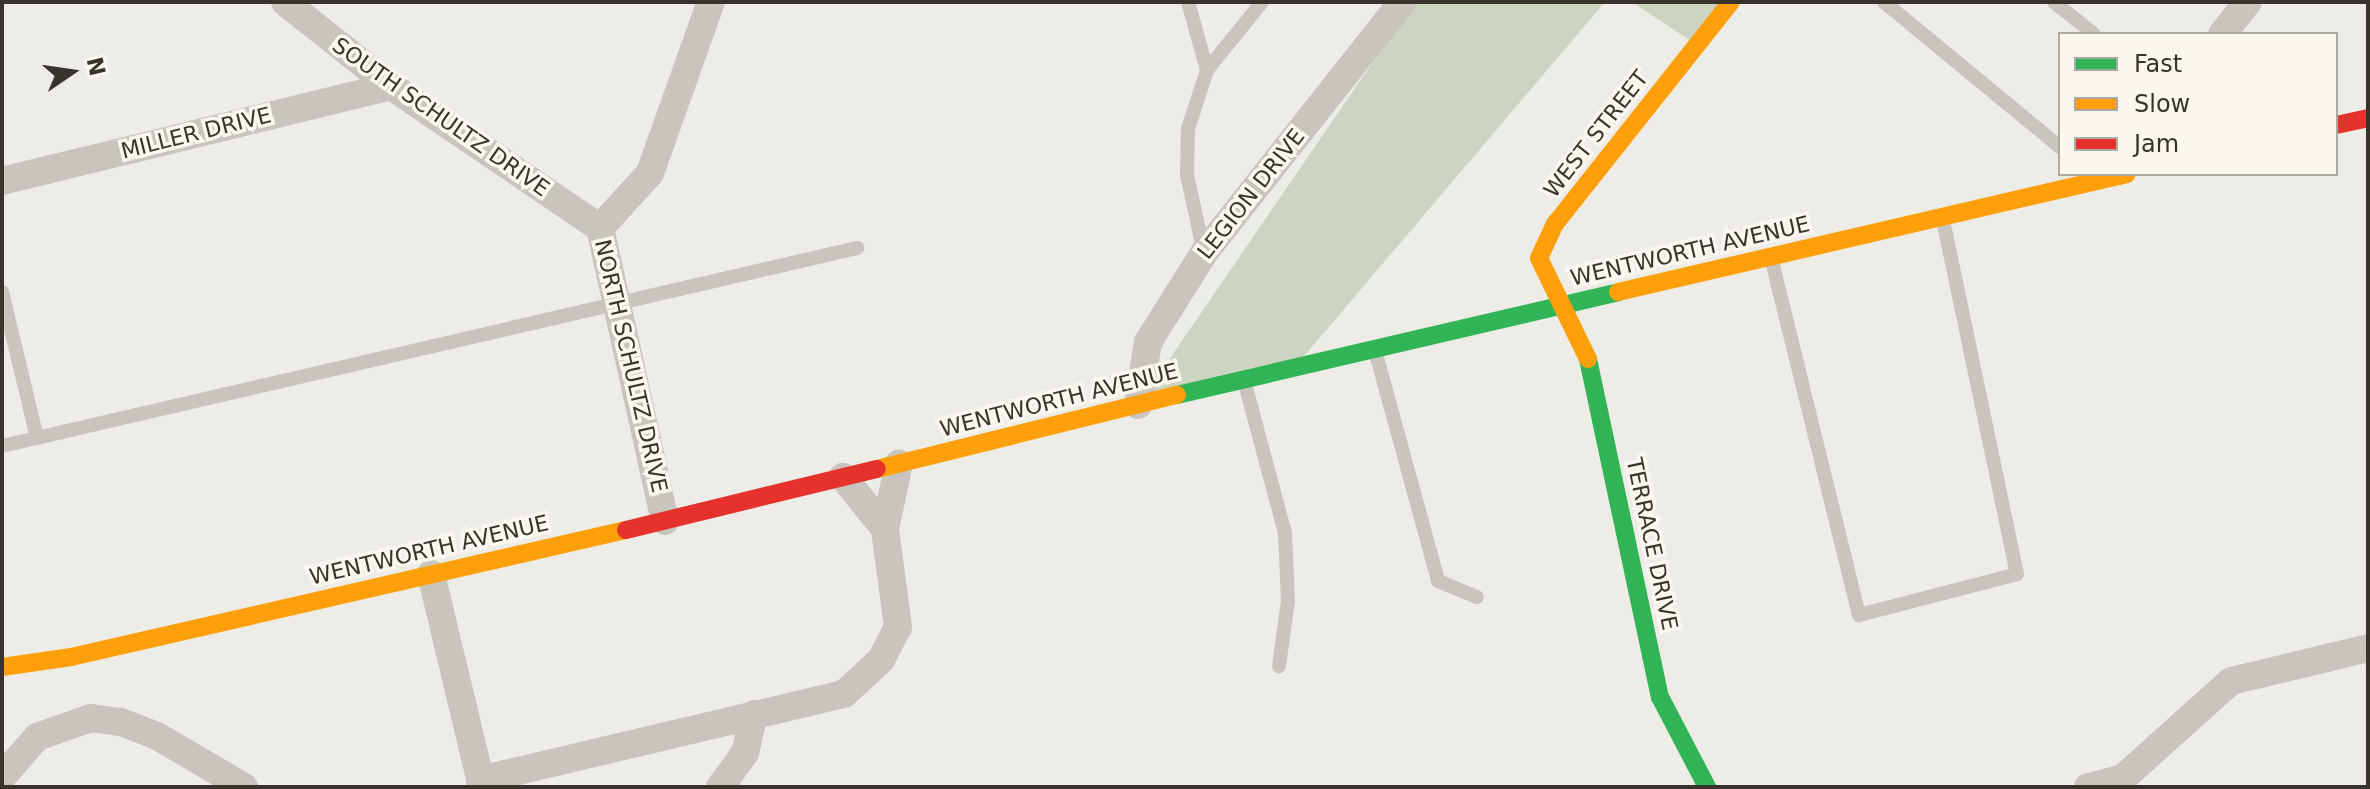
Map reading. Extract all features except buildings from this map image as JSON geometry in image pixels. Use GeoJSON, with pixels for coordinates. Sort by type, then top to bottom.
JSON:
{"type":"FeatureCollection","features":[{"type":"Feature","properties":{"kind":"street","name":"SOUTH SCHULTZ DRIVE"},"geometry":{"type":"LineString","coordinates":[[285,2],[391,86],[600,228]]}},
{"type":"Feature","properties":{"kind":"street","name":"NORTH SCHULTZ DRIVE"},"geometry":{"type":"LineString","coordinates":[[665,521],[600,228],[650,173],[711,2]]}},
{"type":"Feature","properties":{"kind":"street","name":"LEGION DRIVE"},"geometry":{"type":"LineString","coordinates":[[1138,405],[1148,342],[1204,253],[1402,2]]}},
{"type":"Feature","properties":{"kind":"street","name":"WEST STREET"},"geometry":{"type":"LineString","coordinates":[[1562,306],[1539,258],[1555,224],[1731,2]]}},
{"type":"Feature","properties":{"kind":"street"},"geometry":{"type":"LineString","coordinates":[[2224,32],[2248,2]]}},
{"type":"Feature","properties":{"kind":"street","name":"MILLER DRIVE"},"geometry":{"type":"LineString","coordinates":[[2,181],[391,86]]}},
{"type":"Feature","properties":{"kind":"street"},"geometry":{"type":"LineString","coordinates":[[2338,125],[2368,118]]}},
{"type":"Feature","properties":{"kind":"street","name":"WENTWORTH AVENUE"},"geometry":{"type":"LineString","coordinates":[[2,667],[71,657],[665,521],[1138,405],[2110,176]]}},
{"type":"Feature","properties":{"kind":"street","name":"TERRACE DRIVE"},"geometry":{"type":"LineString","coordinates":[[1562,306],[1586,352],[1660,697],[1707,787]]}},
{"type":"Feature","properties":{"kind":"street"},"geometry":{"type":"LineString","coordinates":[[431,574],[481,784],[844,694],[881,660],[898,627],[885,529],[899,463]]}},
{"type":"Feature","properties":{"kind":"street"},"geometry":{"type":"LineString","coordinates":[[843,477],[885,529]]}},
{"type":"Feature","properties":{"kind":"street"},"geometry":{"type":"LineString","coordinates":[[2088,787],[2123,778],[2231,681],[2368,648]]}},
{"type":"Feature","properties":{"kind":"street"},"geometry":{"type":"LineString","coordinates":[[720,787],[745,753],[754,714]]}},
{"type":"Feature","properties":{"kind":"street"},"geometry":{"type":"LineString","coordinates":[[2,777],[37,737],[91,718],[121,722],[157,736],[244,787]]}},
{"type":"Feature","properties":{"kind":"lane"},"geometry":{"type":"LineString","coordinates":[[1188,2],[1207,70]]}},
{"type":"Feature","properties":{"kind":"lane"},"geometry":{"type":"LineString","coordinates":[[1204,253],[1187,175],[1188,129],[1207,70],[1262,2]]}},
{"type":"Feature","properties":{"kind":"lane"},"geometry":{"type":"LineString","coordinates":[[1884,2],[2058,145]]}},
{"type":"Feature","properties":{"kind":"lane"},"geometry":{"type":"LineString","coordinates":[[2054,2],[2092,32]]}},
{"type":"Feature","properties":{"kind":"lane"},"geometry":{"type":"LineString","coordinates":[[1771,257],[1859,615],[2017,574],[1943,217]]}},
{"type":"Feature","properties":{"kind":"lane"},"geometry":{"type":"LineString","coordinates":[[2,446],[617,308],[857,248]]}},
{"type":"Feature","properties":{"kind":"lane"},"geometry":{"type":"LineString","coordinates":[[2,292],[37,438]]}},
{"type":"Feature","properties":{"kind":"lane"},"geometry":{"type":"LineString","coordinates":[[1375,349],[1438,581],[1477,597]]}},
{"type":"Feature","properties":{"kind":"lane"},"geometry":{"type":"LineString","coordinates":[[1243,380],[1285,533],[1288,601],[1279,666]]}},
{"type":"Feature","properties":{"kind":"green space"},"geometry":{"type":"Polygon","coordinates":[[[1414,2],[1605,2],[1294,368],[1138,405],[1414,2]]]}},
{"type":"Feature","properties":{"kind":"green space"},"geometry":{"type":"Polygon","coordinates":[[[1632,2],[1731,2],[1697,45],[1632,2]]]}},
{"type":"Feature","properties":{"kind":"traffic: fast"},"geometry":{"type":"LineString","coordinates":[[1177,395],[1618,292]]}},
{"type":"Feature","properties":{"kind":"traffic: fast"},"geometry":{"type":"LineString","coordinates":[[1588,359],[1660,697],[1707,787]]}},
{"type":"Feature","properties":{"kind":"traffic: slow"},"geometry":{"type":"LineString","coordinates":[[1588,359],[1539,258],[1555,224],[1731,2]]}},
{"type":"Feature","properties":{"kind":"traffic: slow"},"geometry":{"type":"LineString","coordinates":[[1618,292],[2118,176]]}},
{"type":"Feature","properties":{"kind":"traffic: slow"},"geometry":{"type":"LineString","coordinates":[[877,469],[1177,395]]}},
{"type":"Feature","properties":{"kind":"traffic: slow"},"geometry":{"type":"LineString","coordinates":[[2,667],[71,657],[626,530]]}},
{"type":"Feature","properties":{"kind":"traffic: jam"},"geometry":{"type":"LineString","coordinates":[[2338,125],[2368,118]]}},
{"type":"Feature","properties":{"kind":"traffic: jam"},"geometry":{"type":"LineString","coordinates":[[626,530],[877,469]]}}]}
